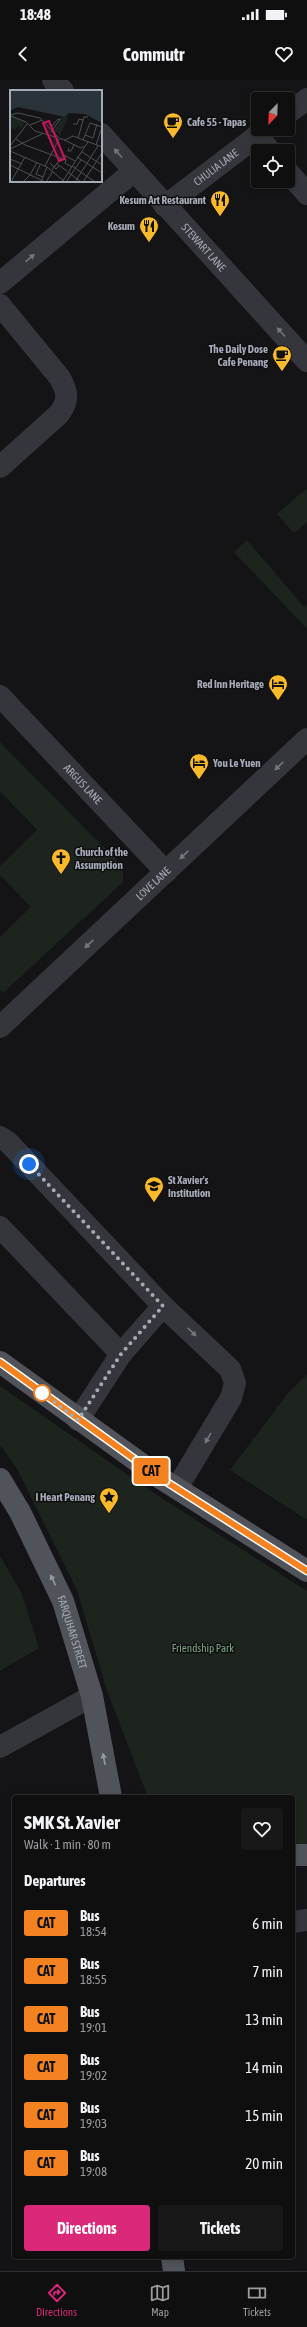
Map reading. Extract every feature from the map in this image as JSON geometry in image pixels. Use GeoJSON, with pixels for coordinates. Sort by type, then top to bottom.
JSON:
{"type":"FeatureCollection","features":[{"type":"Feature","properties":{"kind":"main road"},"geometry":{"type":"LineString","coordinates":[[0,1362],[78,1420],[177,1488],[307,1571]]}},
{"type":"Feature","properties":{"kind":"main road","name":"FARQUHAR STREET"},"geometry":{"type":"LineString","coordinates":[[0,1479],[20,1512],[63,1601],[92,1696],[111,1795]]}},
{"type":"Feature","properties":{"kind":"main road"},"geometry":{"type":"LineString","coordinates":[[295,1855],[307,1855]]}},
{"type":"Feature","properties":{"kind":"main road"},"geometry":{"type":"LineString","coordinates":[[172,2259],[174,2271]]}},
{"type":"Feature","properties":{"kind":"street"},"geometry":{"type":"LineString","coordinates":[[53,80],[62,90]]}},
{"type":"Feature","properties":{"kind":"street"},"geometry":{"type":"LineString","coordinates":[[295,108],[307,99]]}},
{"type":"Feature","properties":{"kind":"street","name":"STEWART LANE"},"geometry":{"type":"LineString","coordinates":[[102,135],[307,361]]}},
{"type":"Feature","properties":{"kind":"street","name":"CHULIA LANE"},"geometry":{"type":"LineString","coordinates":[[166,206],[265,138]]}},
{"type":"Feature","properties":{"kind":"street"},"geometry":{"type":"LineString","coordinates":[[0,283],[134,171]]}},
{"type":"Feature","properties":{"kind":"street"},"geometry":{"type":"LineString","coordinates":[[295,180],[307,194]]}},
{"type":"Feature","properties":{"kind":"street"},"geometry":{"type":"LineString","coordinates":[[0,305],[60,378],[67,392],[67,404],[59,414],[0,467]]}},
{"type":"Feature","properties":{"kind":"street","name":"ARGUS LANE"},"geometry":{"type":"LineString","coordinates":[[0,696],[166,872]]}},
{"type":"Feature","properties":{"kind":"street","name":"LOVE LANE"},"geometry":{"type":"LineString","coordinates":[[0,1027],[307,739]]}},
{"type":"Feature","properties":{"kind":"street"},"geometry":{"type":"LineString","coordinates":[[0,1137],[8,1142],[163,1306],[230,1369],[235,1383],[231,1398],[177,1488]]}},
{"type":"Feature","properties":{"kind":"street"},"geometry":{"type":"LineString","coordinates":[[0,1227],[121,1354]]}},
{"type":"Feature","properties":{"kind":"street"},"geometry":{"type":"LineString","coordinates":[[78,1420],[121,1354],[163,1306]]}},
{"type":"Feature","properties":{"kind":"street"},"geometry":{"type":"LineString","coordinates":[[0,1747],[92,1696]]}},
{"type":"Feature","properties":{"kind":"street"},"geometry":{"type":"LineString","coordinates":[[295,1922],[307,1920]]}},
{"type":"Feature","properties":{"kind":"green space"},"geometry":{"type":"Polygon","coordinates":[[[307,488],[307,522],[294,533],[277,514],[307,488]]]}},
{"type":"Feature","properties":{"kind":"green space"},"geometry":{"type":"Polygon","coordinates":[[[247,540],[304,607],[307,605],[307,629],[234,552],[247,540]]]}},
{"type":"Feature","properties":{"kind":"green space","name":"Church of the Assumption"},"geometry":{"type":"Polygon","coordinates":[[[0,742],[123,867],[123,882],[3,993],[0,990],[0,937],[31,907],[0,875],[0,866],[37,830],[0,791],[0,742]]]}},
{"type":"Feature","properties":{"kind":"green space"},"geometry":{"type":"Polygon","coordinates":[[[307,1375],[307,1520],[230,1470],[288,1393],[307,1375]]]}},
{"type":"Feature","properties":{"kind":"green space","name":"Friendship Park"},"geometry":{"type":"Polygon","coordinates":[[[0,1386],[154,1493],[307,1591],[307,1855],[295,1855],[295,1795],[147,1795],[107,1691],[77,1590],[17,1469],[0,1445],[0,1386]]]}},
{"type":"Feature","properties":{"kind":"green space"},"geometry":{"type":"Polygon","coordinates":[[[0,1556],[22,1594],[39,1648],[0,1671],[0,1556]]]}},
{"type":"Feature","properties":{"kind":"bus line","name":"CAT"},"geometry":{"type":"LineString","coordinates":[[0,1362],[78,1420],[162,1479],[307,1571]]}},
{"type":"Feature","properties":{"kind":"place","name":"Cafe 55 - Tapas"},"geometry":{"type":"Point","coordinates":[173,139]}},
{"type":"Feature","properties":{"kind":"place","name":"Kesum Art Restaurant"},"geometry":{"type":"Point","coordinates":[220,217]}},
{"type":"Feature","properties":{"kind":"place","name":"Kesum"},"geometry":{"type":"Point","coordinates":[149,243]}},
{"type":"Feature","properties":{"kind":"place","name":"The Daily Dose Cafe Penang"},"geometry":{"type":"Point","coordinates":[282,372]}},
{"type":"Feature","properties":{"kind":"place","name":"Red Inn Heritage"},"geometry":{"type":"Point","coordinates":[278,701]}},
{"type":"Feature","properties":{"kind":"place","name":"You Le Yuen"},"geometry":{"type":"Point","coordinates":[199,780]}},
{"type":"Feature","properties":{"kind":"place","name":"Church of the Assumption"},"geometry":{"type":"Point","coordinates":[61,875]}},
{"type":"Feature","properties":{"kind":"place","name":"St Xavier's Institution"},"geometry":{"type":"Point","coordinates":[154,1203]}},
{"type":"Feature","properties":{"kind":"place","name":"I Heart Penang"},"geometry":{"type":"Point","coordinates":[109,1514]}},
{"type":"Feature","properties":{"kind":"route"},"geometry":{"type":"LineString","coordinates":[[29,1164],[163,1306],[121,1354],[78,1420],[42,1393]]}}]}
